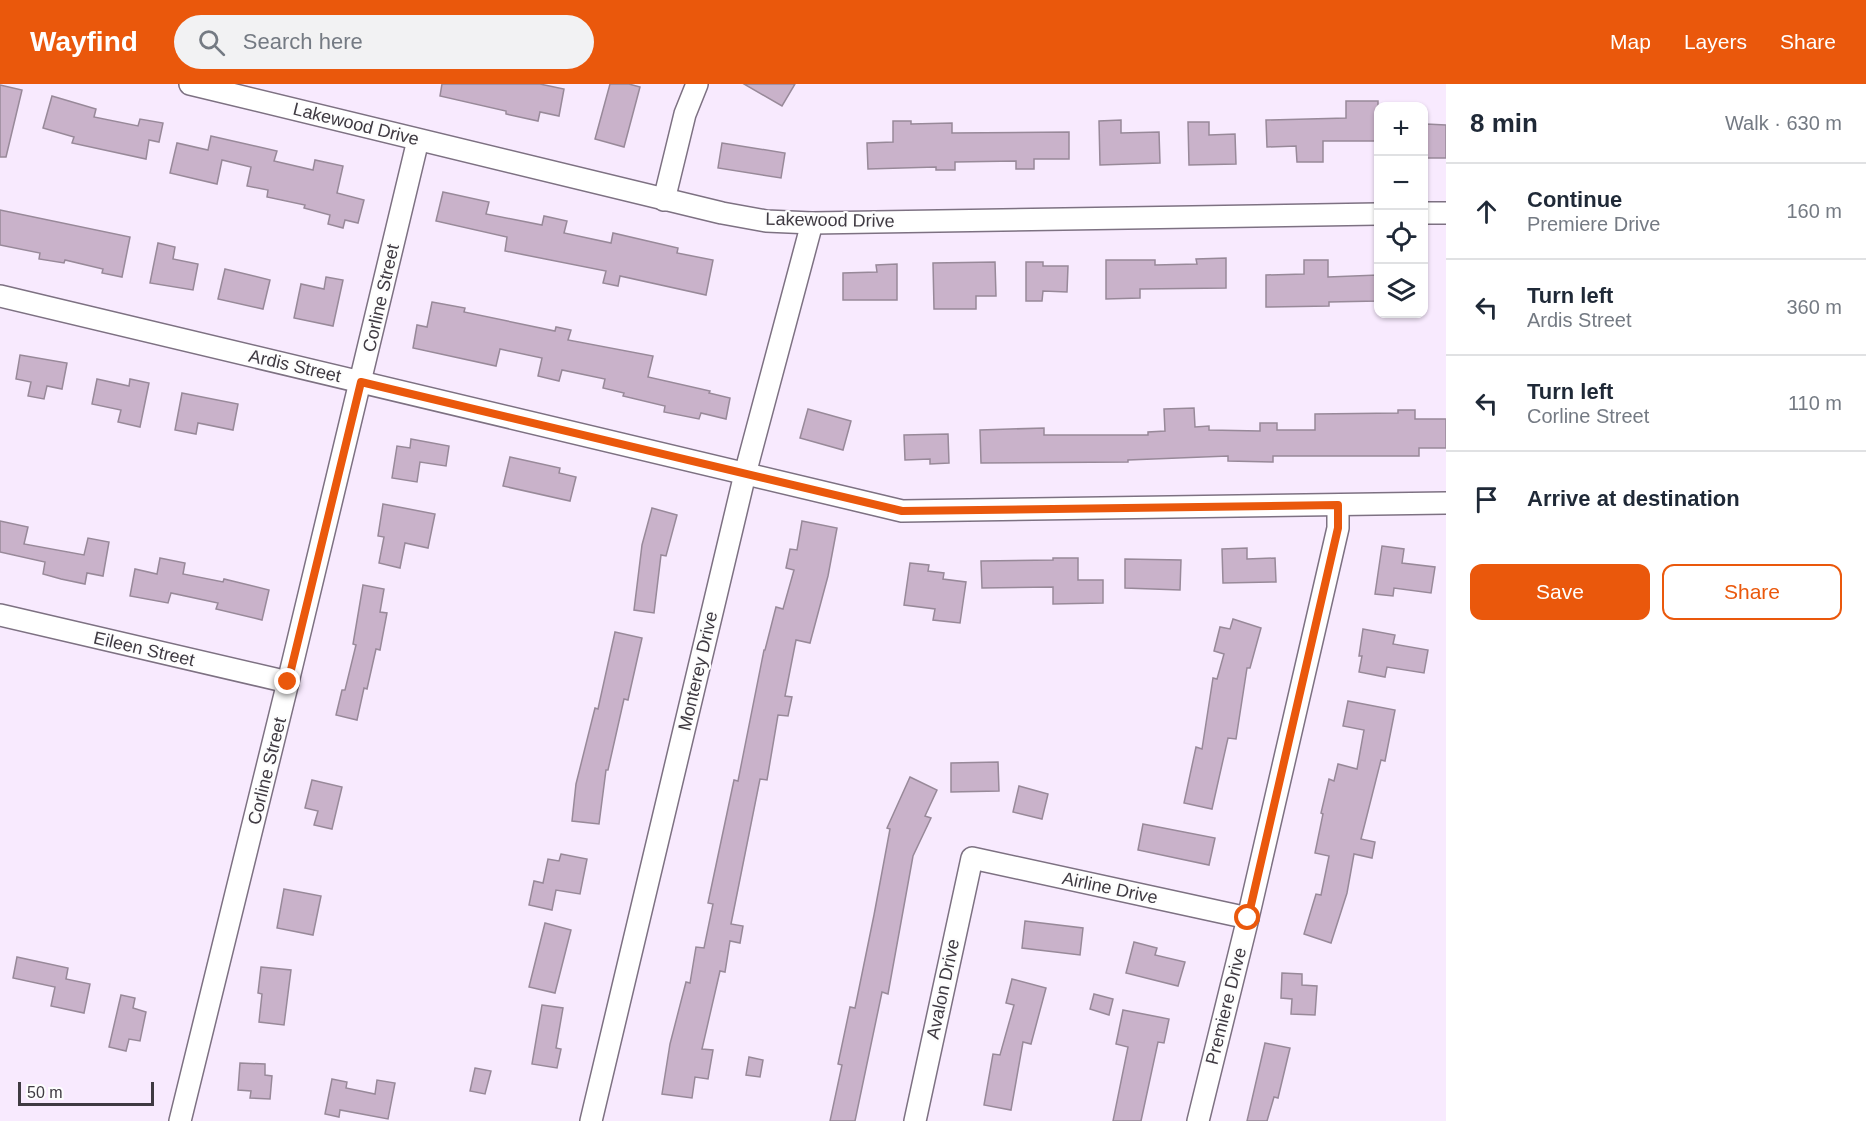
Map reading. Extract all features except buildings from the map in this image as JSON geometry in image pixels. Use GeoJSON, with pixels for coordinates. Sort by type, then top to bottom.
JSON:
{"type":"FeatureCollection","features":[{"type":"Feature","properties":{"kind":"street","name":"Lakewood Drive"},"geometry":{"type":"LineString","coordinates":[[190,84],[261,92],[418,140],[664,200],[766,221],[812,223],[1374,214]]}},
{"type":"Feature","properties":{"kind":"street"},"geometry":{"type":"LineString","coordinates":[[664,200],[685,114],[697,84]]}},
{"type":"Feature","properties":{"kind":"street","name":"Corline Street"},"geometry":{"type":"LineString","coordinates":[[180,1121],[418,140]]}},
{"type":"Feature","properties":{"kind":"street"},"geometry":{"type":"LineString","coordinates":[[1428,213],[1446,213]]}},
{"type":"Feature","properties":{"kind":"street","name":"Monterey Drive"},"geometry":{"type":"LineString","coordinates":[[591,1121],[745,474],[812,223]]}},
{"type":"Feature","properties":{"kind":"street","name":"Ardis Street"},"geometry":{"type":"LineString","coordinates":[[0,296],[902,511],[1446,503]]}},
{"type":"Feature","properties":{"kind":"street","name":"Premiere Drive"},"geometry":{"type":"LineString","coordinates":[[1198,1121],[1248,918],[1338,528],[1338,505]]}},
{"type":"Feature","properties":{"kind":"street","name":"Eileen Street"},"geometry":{"type":"LineString","coordinates":[[0,615],[288,682]]}},
{"type":"Feature","properties":{"kind":"street","name":"Airline Drive"},"geometry":{"type":"LineString","coordinates":[[972,858],[1248,918]]}},
{"type":"Feature","properties":{"kind":"street","name":"Avalon Drive"},"geometry":{"type":"LineString","coordinates":[[915,1121],[972,858]]}},
{"type":"Feature","properties":{"kind":"route"},"geometry":{"type":"LineString","coordinates":[[288,682],[361,382],[902,511],[1338,505],[1338,528],[1248,918]]}}]}
